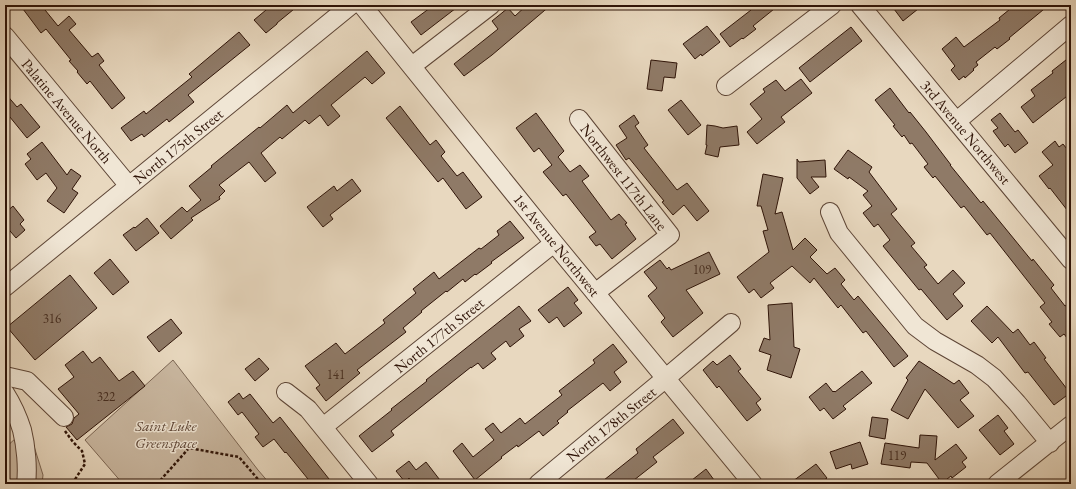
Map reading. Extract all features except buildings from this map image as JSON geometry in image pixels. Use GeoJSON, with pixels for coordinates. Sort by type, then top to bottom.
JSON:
{"type":"FeatureCollection","features":[{"type":"Feature","properties":{"kind":"street","name":"North 175th Street"},"geometry":{"type":"LineString","coordinates":[[5,287],[351,5]]}},
{"type":"Feature","properties":{"kind":"street","name":"1st Avenue Northwest"},"geometry":{"type":"LineString","coordinates":[[362,5],[554,243],[753,484]]}},
{"type":"Feature","properties":{"kind":"street"},"geometry":{"type":"LineString","coordinates":[[412,66],[490,5]]}},
{"type":"Feature","properties":{"kind":"street"},"geometry":{"type":"LineString","coordinates":[[726,86],[832,5]]}},
{"type":"Feature","properties":{"kind":"street","name":"3rd Avenue Northwest"},"geometry":{"type":"LineString","coordinates":[[860,5],[1071,260]]}},
{"type":"Feature","properties":{"kind":"street"},"geometry":{"type":"LineString","coordinates":[[957,122],[1071,25]]}},
{"type":"Feature","properties":{"kind":"street","name":"Palatine Avenue North"},"geometry":{"type":"LineString","coordinates":[[5,36],[129,186]]}},
{"type":"Feature","properties":{"kind":"street","name":"Northwest 117th Lane"},"geometry":{"type":"LineString","coordinates":[[579,119],[670,235],[595,293]]}},
{"type":"Feature","properties":{"kind":"street"},"geometry":{"type":"LineString","coordinates":[[830,212],[839,233],[915,326],[935,341],[994,378],[1050,443]]}},
{"type":"Feature","properties":{"kind":"street","name":"North 177th Street"},"geometry":{"type":"LineString","coordinates":[[323,427],[554,243]]}},
{"type":"Feature","properties":{"kind":"street","name":"North 178th Street"},"geometry":{"type":"LineString","coordinates":[[538,484],[731,323]]}},
{"type":"Feature","properties":{"kind":"street"},"geometry":{"type":"LineString","coordinates":[[5,376],[28,381],[64,417]]}},
{"type":"Feature","properties":{"kind":"street"},"geometry":{"type":"LineString","coordinates":[[286,392],[304,406],[323,427],[369,484]]}},
{"type":"Feature","properties":{"kind":"street"},"geometry":{"type":"LineString","coordinates":[[5,393],[12,405],[22,430],[25,450],[27,477],[26,484]]}},
{"type":"Feature","properties":{"kind":"street"},"geometry":{"type":"LineString","coordinates":[[997,484],[1071,425]]}},
{"type":"Feature","properties":{"kind":"path"},"geometry":{"type":"LineString","coordinates":[[64,417],[62,426],[73,442],[82,451],[85,464],[72,484]]}},
{"type":"Feature","properties":{"kind":"path"},"geometry":{"type":"LineString","coordinates":[[157,484],[189,448],[239,457],[262,484]]}},
{"type":"Feature","properties":{"kind":"green space","name":"Saint Luke Greenspace"},"geometry":{"type":"Polygon","coordinates":[[[173,360],[270,484],[123,484],[85,440],[173,360]]]}},
{"type":"Feature","properties":{"kind":"green space"},"geometry":{"type":"Polygon","coordinates":[[[28,427],[43,475],[42,484],[5,484],[5,448],[28,427]]]}}]}
